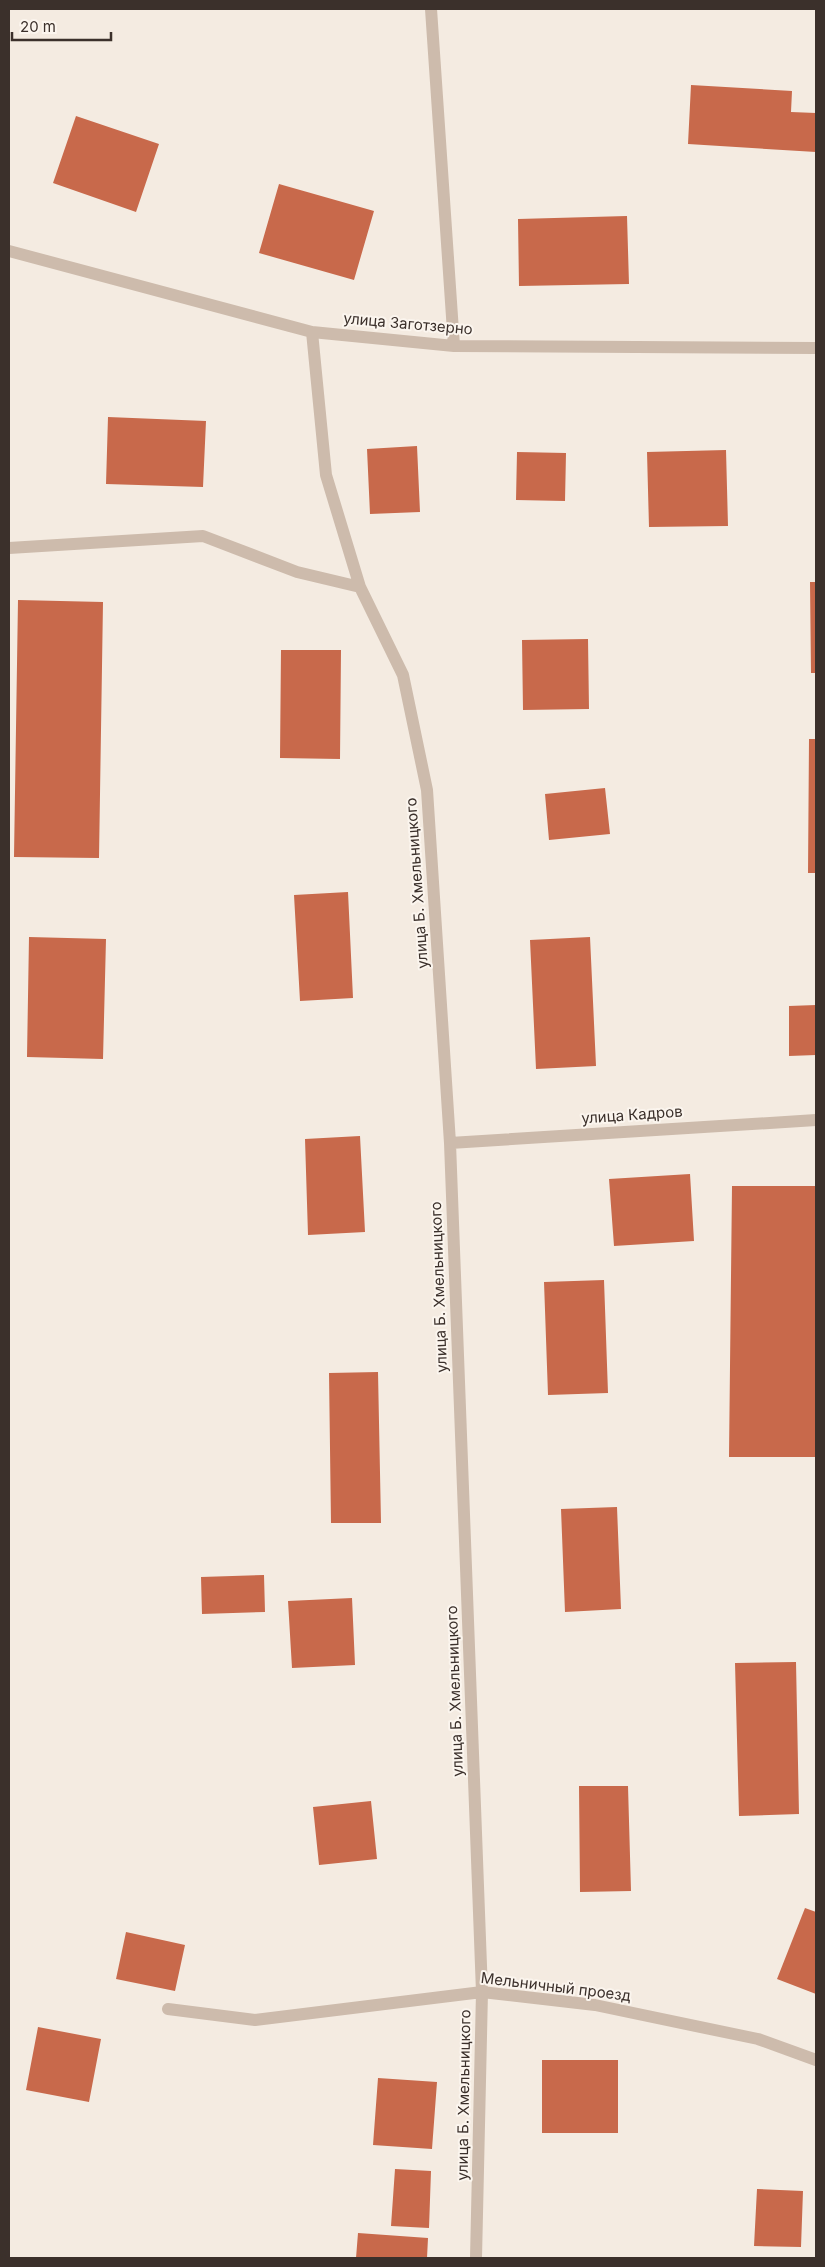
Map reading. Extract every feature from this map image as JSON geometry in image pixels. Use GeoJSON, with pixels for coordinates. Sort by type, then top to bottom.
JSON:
{"type":"FeatureCollection","features":[{"type":"Feature","properties":{"kind":"street"},"geometry":{"type":"LineString","coordinates":[[431,9],[454,346]]}},
{"type":"Feature","properties":{"kind":"street","name":"улица Заготзерно"},"geometry":{"type":"LineString","coordinates":[[9,250],[312,332],[454,346],[816,348]]}},
{"type":"Feature","properties":{"kind":"street","name":"улица Б. Хмельницкого"},"geometry":{"type":"LineString","coordinates":[[312,332],[326,475],[360,587],[403,675],[427,790],[450,1143],[482,1992],[476,2258]]}},
{"type":"Feature","properties":{"kind":"street"},"geometry":{"type":"LineString","coordinates":[[9,548],[203,536],[297,572],[360,587]]}},
{"type":"Feature","properties":{"kind":"street","name":"улица Кадров"},"geometry":{"type":"LineString","coordinates":[[450,1143],[816,1120]]}},
{"type":"Feature","properties":{"kind":"street","name":"Мельничный проезд"},"geometry":{"type":"LineString","coordinates":[[168,2009],[255,2020],[482,1992],[594,2005],[758,2039],[816,2060]]}},
{"type":"Feature","properties":{"kind":"building"},"geometry":{"type":"Polygon","coordinates":[[[691,85],[792,91],[791,112],[816,113],[816,152],[688,144],[691,85]]]}},
{"type":"Feature","properties":{"kind":"building"},"geometry":{"type":"Polygon","coordinates":[[[76,116],[159,144],[136,212],[53,183],[76,116]]]}},
{"type":"Feature","properties":{"kind":"building"},"geometry":{"type":"Polygon","coordinates":[[[279,184],[374,211],[354,280],[259,253],[279,184]]]}},
{"type":"Feature","properties":{"kind":"building"},"geometry":{"type":"Polygon","coordinates":[[[627,216],[629,284],[519,286],[518,219],[627,216]]]}},
{"type":"Feature","properties":{"kind":"building"},"geometry":{"type":"Polygon","coordinates":[[[108,417],[206,421],[203,487],[106,484],[108,417]]]}},
{"type":"Feature","properties":{"kind":"building"},"geometry":{"type":"Polygon","coordinates":[[[417,446],[420,512],[370,514],[367,449],[417,446]]]}},
{"type":"Feature","properties":{"kind":"building"},"geometry":{"type":"Polygon","coordinates":[[[726,450],[728,526],[649,527],[647,452],[726,450]]]}},
{"type":"Feature","properties":{"kind":"building"},"geometry":{"type":"Polygon","coordinates":[[[517,452],[566,453],[565,501],[516,500],[517,452]]]}},
{"type":"Feature","properties":{"kind":"building"},"geometry":{"type":"Polygon","coordinates":[[[810,582],[816,582],[816,673],[811,673],[810,582]]]}},
{"type":"Feature","properties":{"kind":"building"},"geometry":{"type":"Polygon","coordinates":[[[18,600],[103,602],[99,858],[14,857],[18,600]]]}},
{"type":"Feature","properties":{"kind":"building"},"geometry":{"type":"Polygon","coordinates":[[[588,639],[589,709],[523,710],[522,640],[588,639]]]}},
{"type":"Feature","properties":{"kind":"building"},"geometry":{"type":"Polygon","coordinates":[[[281,650],[341,650],[340,759],[280,758],[281,650]]]}},
{"type":"Feature","properties":{"kind":"building"},"geometry":{"type":"Polygon","coordinates":[[[809,739],[816,739],[816,873],[808,873],[809,739]]]}},
{"type":"Feature","properties":{"kind":"building"},"geometry":{"type":"Polygon","coordinates":[[[605,788],[610,834],[549,840],[545,794],[605,788]]]}},
{"type":"Feature","properties":{"kind":"building"},"geometry":{"type":"Polygon","coordinates":[[[348,892],[353,998],[300,1001],[294,895],[348,892]]]}},
{"type":"Feature","properties":{"kind":"building"},"geometry":{"type":"Polygon","coordinates":[[[29,937],[106,939],[103,1059],[27,1057],[29,937]]]}},
{"type":"Feature","properties":{"kind":"building"},"geometry":{"type":"Polygon","coordinates":[[[590,937],[596,1066],[536,1069],[530,940],[590,937]]]}},
{"type":"Feature","properties":{"kind":"building"},"geometry":{"type":"Polygon","coordinates":[[[816,1005],[816,1055],[789,1056],[789,1006],[816,1005]]]}},
{"type":"Feature","properties":{"kind":"building"},"geometry":{"type":"Polygon","coordinates":[[[360,1136],[365,1232],[308,1235],[305,1139],[360,1136]]]}},
{"type":"Feature","properties":{"kind":"building"},"geometry":{"type":"Polygon","coordinates":[[[690,1174],[694,1241],[614,1246],[609,1179],[690,1174]]]}},
{"type":"Feature","properties":{"kind":"building"},"geometry":{"type":"Polygon","coordinates":[[[732,1186],[816,1186],[816,1457],[729,1457],[732,1186]]]}},
{"type":"Feature","properties":{"kind":"building"},"geometry":{"type":"Polygon","coordinates":[[[604,1280],[608,1393],[548,1395],[544,1282],[604,1280]]]}},
{"type":"Feature","properties":{"kind":"building"},"geometry":{"type":"Polygon","coordinates":[[[378,1372],[381,1523],[331,1523],[329,1373],[378,1372]]]}},
{"type":"Feature","properties":{"kind":"building"},"geometry":{"type":"Polygon","coordinates":[[[617,1507],[621,1609],[565,1612],[561,1509],[617,1507]]]}},
{"type":"Feature","properties":{"kind":"building"},"geometry":{"type":"Polygon","coordinates":[[[264,1575],[265,1612],[202,1614],[201,1577],[264,1575]]]}},
{"type":"Feature","properties":{"kind":"building"},"geometry":{"type":"Polygon","coordinates":[[[352,1598],[355,1665],[292,1668],[288,1601],[352,1598]]]}},
{"type":"Feature","properties":{"kind":"building"},"geometry":{"type":"Polygon","coordinates":[[[796,1662],[799,1814],[739,1816],[735,1663],[796,1662]]]}},
{"type":"Feature","properties":{"kind":"building"},"geometry":{"type":"Polygon","coordinates":[[[579,1786],[628,1786],[631,1891],[580,1892],[579,1786]]]}},
{"type":"Feature","properties":{"kind":"building"},"geometry":{"type":"Polygon","coordinates":[[[371,1801],[377,1859],[319,1865],[313,1807],[371,1801]]]}},
{"type":"Feature","properties":{"kind":"building"},"geometry":{"type":"Polygon","coordinates":[[[805,1908],[816,1912],[816,1994],[777,1979],[805,1908]]]}},
{"type":"Feature","properties":{"kind":"building"},"geometry":{"type":"Polygon","coordinates":[[[126,1932],[185,1945],[175,1991],[116,1979],[126,1932]]]}},
{"type":"Feature","properties":{"kind":"building"},"geometry":{"type":"Polygon","coordinates":[[[38,2027],[101,2039],[89,2102],[26,2090],[38,2027]]]}},
{"type":"Feature","properties":{"kind":"building"},"geometry":{"type":"Polygon","coordinates":[[[542,2060],[618,2060],[618,2133],[542,2133],[542,2060]]]}},
{"type":"Feature","properties":{"kind":"building"},"geometry":{"type":"Polygon","coordinates":[[[378,2078],[437,2082],[432,2149],[373,2145],[378,2078]]]}},
{"type":"Feature","properties":{"kind":"building"},"geometry":{"type":"Polygon","coordinates":[[[395,2169],[431,2171],[429,2228],[391,2226],[395,2169]]]}},
{"type":"Feature","properties":{"kind":"building"},"geometry":{"type":"Polygon","coordinates":[[[757,2189],[803,2191],[801,2247],[754,2246],[757,2189]]]}},
{"type":"Feature","properties":{"kind":"building"},"geometry":{"type":"Polygon","coordinates":[[[358,2233],[428,2238],[427,2258],[356,2258],[358,2233]]]}}]}
